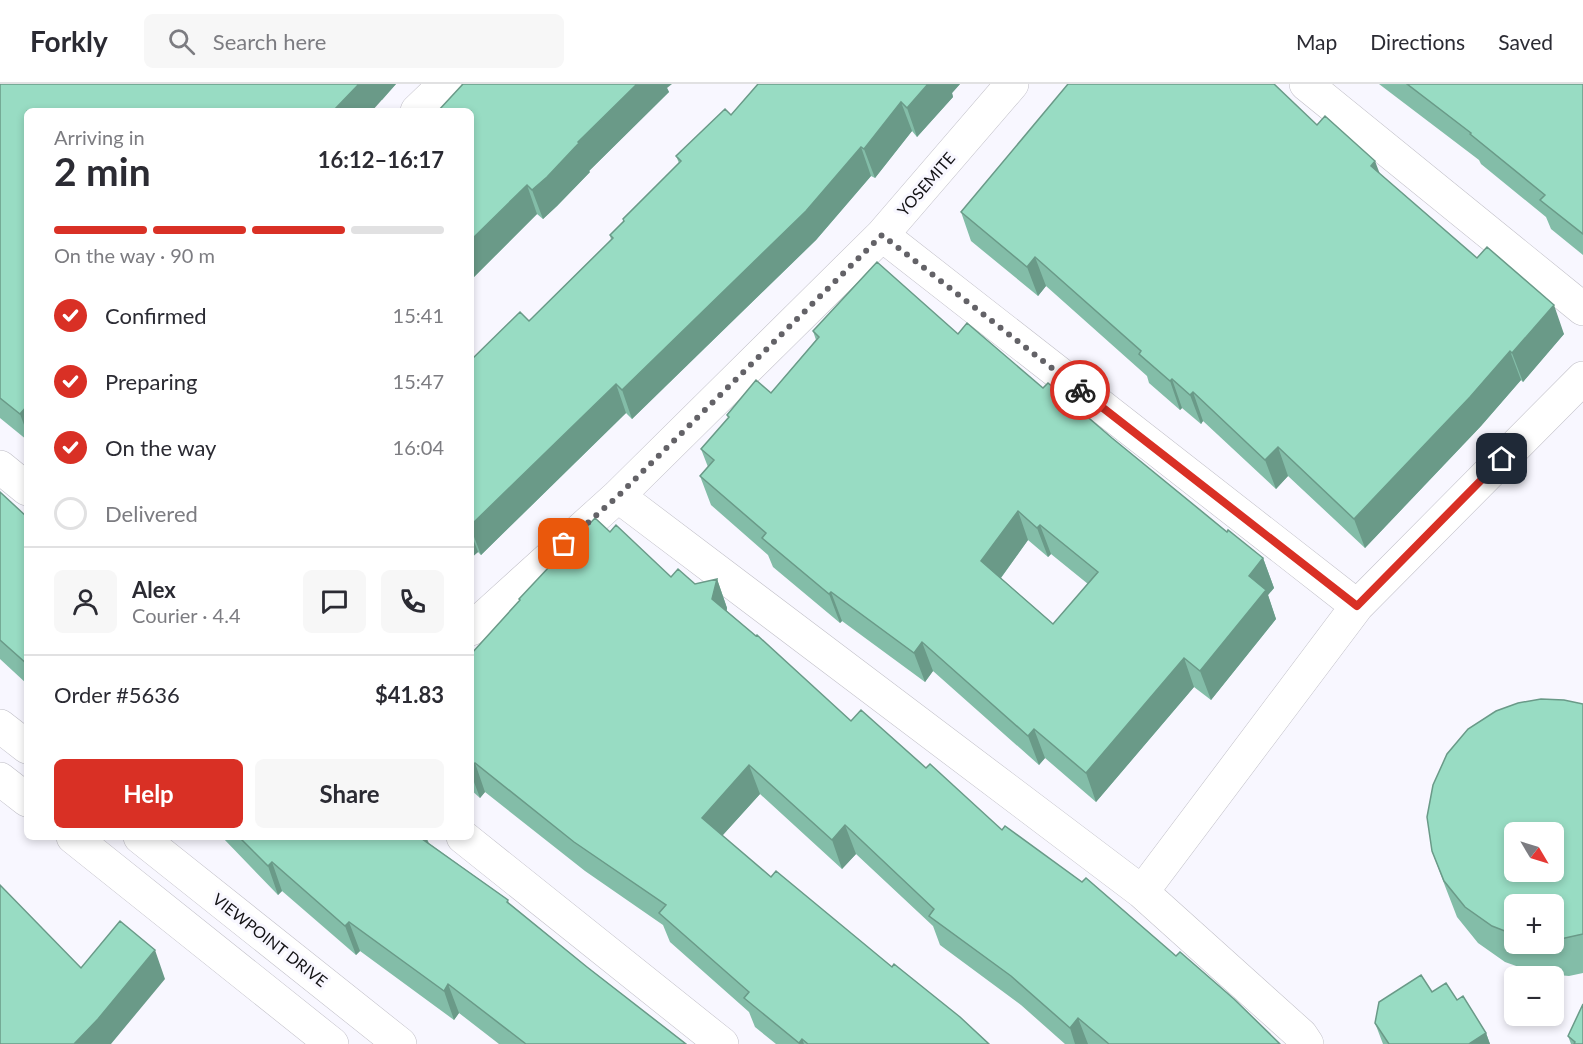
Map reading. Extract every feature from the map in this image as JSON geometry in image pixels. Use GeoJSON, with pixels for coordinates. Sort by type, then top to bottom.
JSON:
{"type":"FeatureCollection","features":[{"type":"Feature","properties":{"kind":"street"},"geometry":{"type":"LineString","coordinates":[[420,108],[445,84]]}},
{"type":"Feature","properties":{"kind":"street","name":"YOSEMITE"},"geometry":{"type":"LineString","coordinates":[[474,626],[618,496],[882,235],[1012,84]]}},
{"type":"Feature","properties":{"kind":"street"},"geometry":{"type":"LineString","coordinates":[[1306,84],[1583,309]]}},
{"type":"Feature","properties":{"kind":"street"},"geometry":{"type":"LineString","coordinates":[[882,235],[1357,606]]}},
{"type":"Feature","properties":{"kind":"street"},"geometry":{"type":"LineString","coordinates":[[1142,892],[1357,606],[1583,378]]}},
{"type":"Feature","properties":{"kind":"street"},"geometry":{"type":"LineString","coordinates":[[0,467],[24,485]]}},
{"type":"Feature","properties":{"kind":"street"},"geometry":{"type":"LineString","coordinates":[[618,496],[1142,892],[1301,1035],[1307,1044]]}},
{"type":"Feature","properties":{"kind":"street"},"geometry":{"type":"LineString","coordinates":[[0,726],[24,745]]}},
{"type":"Feature","properties":{"kind":"street"},"geometry":{"type":"LineString","coordinates":[[0,778],[24,798]]}},
{"type":"Feature","properties":{"kind":"street"},"geometry":{"type":"LineString","coordinates":[[77,840],[332,1044]]}},
{"type":"Feature","properties":{"kind":"street","name":"VIEWPOINT DRIVE"},"geometry":{"type":"LineString","coordinates":[[144,840],[400,1044]]}},
{"type":"Feature","properties":{"kind":"street"},"geometry":{"type":"LineString","coordinates":[[467,840],[722,1044]]}},
{"type":"Feature","properties":{"kind":"building"},"geometry":{"type":"Polygon","coordinates":[[[0,84],[359,84],[336,108],[24,108],[24,409],[20,414],[0,398],[0,84]]]}},
{"type":"Feature","properties":{"kind":"building"},"geometry":{"type":"Polygon","coordinates":[[[463,84],[637,84],[578,142],[547,177],[532,190],[527,185],[474,237],[474,108],[441,108],[463,84]]]}},
{"type":"Feature","properties":{"kind":"building"},"geometry":{"type":"Polygon","coordinates":[[[758,84],[928,84],[907,108],[901,102],[864,149],[861,147],[806,211],[622,390],[616,384],[474,522],[474,357],[520,312],[529,321],[613,238],[610,235],[624,221],[623,219],[681,161],[676,156],[725,109],[731,115],[758,84]]]}},
{"type":"Feature","properties":{"kind":"building"},"geometry":{"type":"Polygon","coordinates":[[[1068,84],[1274,84],[1317,125],[1325,116],[1375,161],[1371,166],[1477,258],[1487,247],[1554,305],[1512,353],[1510,351],[1470,397],[1354,519],[1278,447],[1265,460],[1193,392],[1190,395],[1172,379],[1170,381],[1139,354],[1141,351],[1035,257],[1027,267],[961,212],[1068,84]]]}},
{"type":"Feature","properties":{"kind":"building"},"geometry":{"type":"Polygon","coordinates":[[[1407,84],[1583,84],[1583,234],[1540,200],[1545,195],[1471,133],[1407,84]]]}},
{"type":"Feature","properties":{"kind":"building"},"geometry":{"type":"Polygon","coordinates":[[[877,262],[958,334],[967,323],[1043,388],[1048,383],[1227,532],[1228,530],[1263,558],[1249,576],[1266,590],[1200,671],[1184,658],[1086,773],[1034,729],[1028,736],[922,642],[914,653],[831,592],[829,594],[762,538],[766,533],[700,476],[714,460],[701,449],[729,417],[727,415],[756,380],[771,393],[819,337],[813,331],[877,262]],[[1018,511],[981,561],[1053,624],[1098,572],[1040,525],[1037,528],[1018,511]]]}},
{"type":"Feature","properties":{"kind":"building"},"geometry":{"type":"Polygon","coordinates":[[[0,492],[24,514],[24,661],[0,640],[0,492]]]}},
{"type":"Feature","properties":{"kind":"building"},"geometry":{"type":"Polygon","coordinates":[[[595,518],[610,532],[616,525],[671,577],[678,569],[695,584],[717,579],[712,599],[757,635],[851,721],[861,710],[926,768],[930,764],[1002,830],[1005,826],[1082,882],[1086,878],[1176,956],[1180,952],[1234,999],[1280,1044],[1109,1044],[1078,1018],[1070,1028],[1011,976],[929,916],[934,909],[845,825],[832,840],[749,765],[702,818],[771,877],[776,871],[892,967],[894,964],[960,1017],[989,1044],[808,1044],[802,1039],[799,1043],[744,998],[749,992],[659,913],[666,905],[574,842],[474,764],[474,651],[595,518]]]}},
{"type":"Feature","properties":{"kind":"building"},"geometry":{"type":"Polygon","coordinates":[[[1541,699],[1583,704],[1583,934],[1564,938],[1564,894],[1504,894],[1504,931],[1492,926],[1465,907],[1444,881],[1432,851],[1427,817],[1433,785],[1447,754],[1468,729],[1496,711],[1518,703],[1541,699]]]}},
{"type":"Feature","properties":{"kind":"building"},"geometry":{"type":"Polygon","coordinates":[[[242,840],[423,840],[508,900],[507,902],[587,967],[686,1044],[526,1044],[448,984],[444,991],[349,922],[345,926],[272,862],[268,866],[242,840]]]}},
{"type":"Feature","properties":{"kind":"building"},"geometry":{"type":"Polygon","coordinates":[[[0,885],[81,968],[120,921],[155,950],[98,1019],[74,1044],[0,1044],[0,885]]]}},
{"type":"Feature","properties":{"kind":"building"},"geometry":{"type":"Polygon","coordinates":[[[1421,975],[1432,992],[1446,983],[1457,1000],[1463,996],[1486,1033],[1469,1044],[1389,1044],[1375,1023],[1379,1002],[1421,975]]]}},
{"type":"Feature","properties":{"kind":"building"},"geometry":{"type":"Polygon","coordinates":[[[1583,1004],[1583,1044],[1574,1044],[1575,1042],[1568,1036],[1583,1004]]]}},
{"type":"Feature","properties":{"kind":"way so far"},"geometry":{"type":"LineString","coordinates":[[564,544],[618,496],[882,235],[1080,390]]}},
{"type":"Feature","properties":{"kind":"route"},"geometry":{"type":"LineString","coordinates":[[1080,390],[1357,606],[1502,459]]}}]}
